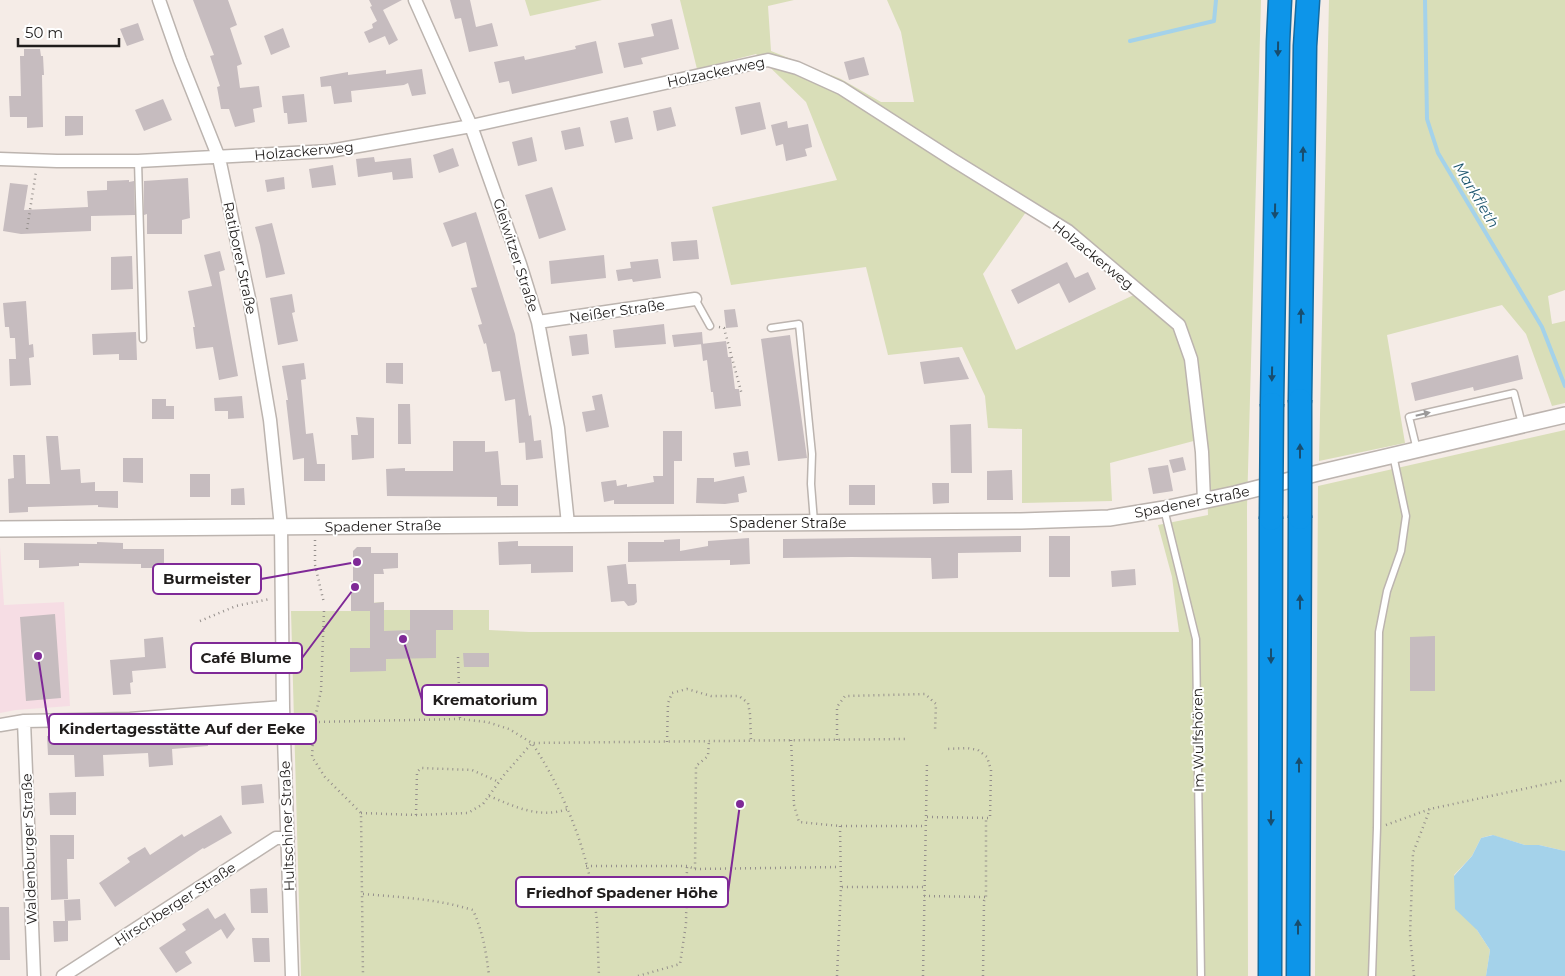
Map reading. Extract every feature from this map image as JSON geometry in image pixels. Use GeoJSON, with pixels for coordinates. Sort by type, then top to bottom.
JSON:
{"type":"FeatureCollection","features":[{"type":"Feature","properties":{"kind":"highway"},"geometry":{"type":"LineString","coordinates":[[1270,976],[1272,404],[1280,0]]}},
{"type":"Feature","properties":{"kind":"highway"},"geometry":{"type":"LineString","coordinates":[[1298,976],[1300,400],[1305,46],[1308,0]]}},
{"type":"Feature","properties":{"kind":"street","name":"Ratiborer Straße"},"geometry":{"type":"LineString","coordinates":[[159,0],[180,60],[219,158],[250,303],[270,420],[281,527]]}},
{"type":"Feature","properties":{"kind":"street","name":"Gleiwitzer Straße"},"geometry":{"type":"LineString","coordinates":[[415,0],[472,126],[538,322],[558,428],[568,524]]}},
{"type":"Feature","properties":{"kind":"street","name":"Holzackerweg"},"geometry":{"type":"LineString","coordinates":[[0,159],[138,162],[330,151],[472,126],[768,60],[797,68],[841,88],[1068,231],[1179,325],[1191,359],[1202,452],[1204,501]]}},
{"type":"Feature","properties":{"kind":"street","name":"Neißer Straße"},"geometry":{"type":"LineString","coordinates":[[538,322],[695,299]]}},
{"type":"Feature","properties":{"kind":"street","name":"Spadener Straße"},"geometry":{"type":"LineString","coordinates":[[0,529],[1020,521],[1109,518],[1204,501],[1565,415]]}},
{"type":"Feature","properties":{"kind":"street"},"geometry":{"type":"LineString","coordinates":[[0,521],[0,529]]}},
{"type":"Feature","properties":{"kind":"street","name":"Hultschiner Straße"},"geometry":{"type":"LineString","coordinates":[[281,527],[283,707],[292,976]]}},
{"type":"Feature","properties":{"kind":"street"},"geometry":{"type":"LineString","coordinates":[[0,725],[24,721],[130,719],[283,707]]}},
{"type":"Feature","properties":{"kind":"street","name":"Waldenburger Straße"},"geometry":{"type":"LineString","coordinates":[[24,721],[34,976]]}},
{"type":"Feature","properties":{"kind":"street","name":"Hirschberger Straße"},"geometry":{"type":"LineString","coordinates":[[63,976],[276,838],[288,838]]}},
{"type":"Feature","properties":{"kind":"lane"},"geometry":{"type":"LineString","coordinates":[[138,162],[143,339]]}},
{"type":"Feature","properties":{"kind":"lane"},"geometry":{"type":"LineString","coordinates":[[695,299],[710,326]]}},
{"type":"Feature","properties":{"kind":"lane"},"geometry":{"type":"LineString","coordinates":[[771,328],[799,324],[812,454],[811,484],[814,522]]}},
{"type":"Feature","properties":{"kind":"lane"},"geometry":{"type":"LineString","coordinates":[[1417,450],[1408,417],[1514,393],[1522,425]]}},
{"type":"Feature","properties":{"kind":"lane"},"geometry":{"type":"LineString","coordinates":[[1372,976],[1377,828],[1380,632],[1387,591],[1401,552],[1406,516],[1393,455]]}},
{"type":"Feature","properties":{"kind":"lane","name":"Im Wulfshören"},"geometry":{"type":"LineString","coordinates":[[1164,508],[1196,639],[1202,976]]}},
{"type":"Feature","properties":{"kind":"path"},"geometry":{"type":"LineString","coordinates":[[27,229],[37,161]]}},
{"type":"Feature","properties":{"kind":"path"},"geometry":{"type":"LineString","coordinates":[[710,326],[724,328],[742,395]]}},
{"type":"Feature","properties":{"kind":"path"},"geometry":{"type":"LineString","coordinates":[[315,526],[315,565],[324,603]]}},
{"type":"Feature","properties":{"kind":"path"},"geometry":{"type":"LineString","coordinates":[[200,621],[236,606],[282,597]]}},
{"type":"Feature","properties":{"kind":"path"},"geometry":{"type":"LineString","coordinates":[[324,611],[321,692],[314,722],[312,757],[325,777],[361,813],[416,815],[468,813],[483,804],[532,743],[905,739]]}},
{"type":"Feature","properties":{"kind":"path"},"geometry":{"type":"LineString","coordinates":[[458,657],[460,719]]}},
{"type":"Feature","properties":{"kind":"path"},"geometry":{"type":"LineString","coordinates":[[667,742],[668,702],[672,693],[686,689],[711,696],[739,696],[748,702],[751,741]]}},
{"type":"Feature","properties":{"kind":"path"},"geometry":{"type":"LineString","coordinates":[[837,740],[838,707],[845,696],[925,694],[936,704],[936,731]]}},
{"type":"Feature","properties":{"kind":"path"},"geometry":{"type":"LineString","coordinates":[[314,722],[460,719],[487,722],[509,728],[532,743],[545,762],[568,809],[586,866],[596,921],[599,976]]}},
{"type":"Feature","properties":{"kind":"path"},"geometry":{"type":"LineString","coordinates":[[791,740],[794,805],[799,822],[840,826],[926,826]]}},
{"type":"Feature","properties":{"kind":"path"},"geometry":{"type":"LineString","coordinates":[[695,869],[696,766],[708,756],[709,741]]}},
{"type":"Feature","properties":{"kind":"path"},"geometry":{"type":"LineString","coordinates":[[926,817],[990,818],[991,770],[988,757],[978,750],[967,748],[946,749]]}},
{"type":"Feature","properties":{"kind":"path"},"geometry":{"type":"LineString","coordinates":[[923,976],[927,762]]}},
{"type":"Feature","properties":{"kind":"path"},"geometry":{"type":"LineString","coordinates":[[416,815],[417,772],[421,768],[472,770],[499,782]]}},
{"type":"Feature","properties":{"kind":"path"},"geometry":{"type":"LineString","coordinates":[[1377,828],[1430,809],[1565,780]]}},
{"type":"Feature","properties":{"kind":"path"},"geometry":{"type":"LineString","coordinates":[[490,796],[524,810],[554,814],[568,809]]}},
{"type":"Feature","properties":{"kind":"path"},"geometry":{"type":"LineString","coordinates":[[1414,976],[1410,935],[1413,853],[1430,809]]}},
{"type":"Feature","properties":{"kind":"path"},"geometry":{"type":"LineString","coordinates":[[361,813],[363,976]]}},
{"type":"Feature","properties":{"kind":"path"},"geometry":{"type":"LineString","coordinates":[[983,976],[986,818]]}},
{"type":"Feature","properties":{"kind":"path"},"geometry":{"type":"LineString","coordinates":[[837,976],[841,887],[840,826]]}},
{"type":"Feature","properties":{"kind":"path"},"geometry":{"type":"LineString","coordinates":[[586,866],[687,866],[695,869],[840,867]]}},
{"type":"Feature","properties":{"kind":"path"},"geometry":{"type":"LineString","coordinates":[[638,976],[680,964],[686,924],[687,866]]}},
{"type":"Feature","properties":{"kind":"path"},"geometry":{"type":"LineString","coordinates":[[841,887],[925,887]]}},
{"type":"Feature","properties":{"kind":"path"},"geometry":{"type":"LineString","coordinates":[[363,894],[451,903],[472,910],[480,926],[486,948],[489,976]]}},
{"type":"Feature","properties":{"kind":"path"},"geometry":{"type":"LineString","coordinates":[[924,896],[986,897]]}},
{"type":"Feature","properties":{"kind":"shaded area"},"geometry":{"type":"Polygon","coordinates":[[[0,546],[4,605],[64,602],[70,706],[0,713],[0,546]]]}},
{"type":"Feature","properties":{"kind":"green space"},"geometry":{"type":"Polygon","coordinates":[[[525,0],[602,0],[530,16],[525,0]]]}},
{"type":"Feature","properties":{"kind":"green space"},"geometry":{"type":"Polygon","coordinates":[[[680,0],[794,0],[768,6],[771,51],[841,79],[881,102],[914,102],[901,32],[887,0],[1261,0],[1247,507],[1248,976],[301,976],[291,611],[369,611],[370,603],[384,602],[384,610],[489,610],[489,630],[529,632],[1179,632],[1172,577],[1158,525],[1208,515],[1205,438],[1110,463],[1112,501],[1022,503],[1022,429],[988,428],[985,396],[962,347],[888,355],[866,267],[731,285],[712,207],[837,180],[806,102],[756,54],[697,69],[680,0]],[[1026,212],[983,274],[1016,350],[1136,294],[1067,236],[1026,212]]]}},
{"type":"Feature","properties":{"kind":"green space"},"geometry":{"type":"Polygon","coordinates":[[[1329,0],[1565,0],[1565,290],[1548,296],[1552,324],[1565,321],[1565,403],[1552,406],[1526,334],[1502,305],[1387,335],[1405,443],[1319,461],[1329,0]]]}},
{"type":"Feature","properties":{"kind":"green space"},"geometry":{"type":"Polygon","coordinates":[[[1565,430],[1565,851],[1539,845],[1525,845],[1492,835],[1481,838],[1472,856],[1454,875],[1477,930],[1490,950],[1486,976],[1315,976],[1318,486],[1565,430]]]}},
{"type":"Feature","properties":{"kind":"water"},"geometry":{"type":"Polygon","coordinates":[[[1493,835],[1525,845],[1539,845],[1565,851],[1565,976],[1486,976],[1490,950],[1477,930],[1455,909],[1454,876],[1472,856],[1481,838],[1493,835]]]}},
{"type":"Feature","properties":{"kind":"building"},"geometry":{"type":"Polygon","coordinates":[[[193,0],[228,0],[237,25],[230,28],[242,64],[237,66],[240,88],[259,86],[262,107],[253,109],[255,122],[235,127],[229,109],[221,109],[217,87],[220,86],[210,56],[214,55],[193,0]]]}},
{"type":"Feature","properties":{"kind":"building"},"geometry":{"type":"Polygon","coordinates":[[[369,0],[402,0],[383,10],[398,40],[389,45],[385,36],[369,43],[364,32],[373,28],[372,24],[377,21],[370,7],[372,6],[369,0]]]}},
{"type":"Feature","properties":{"kind":"building"},"geometry":{"type":"Polygon","coordinates":[[[450,0],[470,0],[476,27],[492,23],[498,46],[469,52],[461,18],[455,19],[450,0]]]}},
{"type":"Feature","properties":{"kind":"building"},"geometry":{"type":"Polygon","coordinates":[[[672,19],[679,49],[641,58],[643,64],[624,68],[618,43],[654,36],[651,24],[672,19]]]}},
{"type":"Feature","properties":{"kind":"building"},"geometry":{"type":"Polygon","coordinates":[[[138,23],[144,40],[127,46],[120,29],[138,23]]]}},
{"type":"Feature","properties":{"kind":"building"},"geometry":{"type":"Polygon","coordinates":[[[283,28],[290,47],[271,55],[264,36],[283,28]]]}},
{"type":"Feature","properties":{"kind":"building"},"geometry":{"type":"Polygon","coordinates":[[[596,41],[603,73],[512,94],[509,81],[499,83],[494,62],[524,56],[525,60],[576,49],[575,46],[596,41]]]}},
{"type":"Feature","properties":{"kind":"building"},"geometry":{"type":"Polygon","coordinates":[[[24,49],[40,49],[41,56],[43,56],[43,127],[27,128],[27,117],[10,117],[9,96],[21,96],[20,56],[24,56],[24,49]]]}},
{"type":"Feature","properties":{"kind":"building"},"geometry":{"type":"Polygon","coordinates":[[[864,57],[869,75],[849,80],[844,62],[864,57]]]}},
{"type":"Feature","properties":{"kind":"building"},"geometry":{"type":"Polygon","coordinates":[[[422,69],[426,94],[412,96],[408,83],[351,91],[352,102],[334,104],[331,86],[321,87],[320,77],[348,72],[348,75],[386,70],[386,74],[422,69]]]}},
{"type":"Feature","properties":{"kind":"building"},"geometry":{"type":"Polygon","coordinates":[[[304,94],[307,122],[288,124],[287,113],[284,113],[282,96],[304,94]]]}},
{"type":"Feature","properties":{"kind":"building"},"geometry":{"type":"Polygon","coordinates":[[[163,99],[172,120],[144,131],[135,110],[163,99]]]}},
{"type":"Feature","properties":{"kind":"building"},"geometry":{"type":"Polygon","coordinates":[[[760,102],[766,129],[741,135],[735,107],[760,102]]]}},
{"type":"Feature","properties":{"kind":"building"},"geometry":{"type":"Polygon","coordinates":[[[671,107],[676,126],[657,131],[653,111],[671,107]]]}},
{"type":"Feature","properties":{"kind":"building"},"geometry":{"type":"Polygon","coordinates":[[[65,116],[83,116],[83,135],[65,136],[65,116]]]}},
{"type":"Feature","properties":{"kind":"building"},"geometry":{"type":"Polygon","coordinates":[[[628,117],[633,139],[615,143],[610,121],[628,117]]]}},
{"type":"Feature","properties":{"kind":"building"},"geometry":{"type":"Polygon","coordinates":[[[787,121],[788,128],[808,124],[812,147],[805,149],[807,156],[786,161],[783,144],[776,146],[771,125],[787,121]]]}},
{"type":"Feature","properties":{"kind":"building"},"geometry":{"type":"Polygon","coordinates":[[[580,127],[584,146],[565,150],[561,131],[580,127]]]}},
{"type":"Feature","properties":{"kind":"building"},"geometry":{"type":"Polygon","coordinates":[[[532,137],[537,161],[518,166],[512,142],[532,137]]]}},
{"type":"Feature","properties":{"kind":"building"},"geometry":{"type":"Polygon","coordinates":[[[453,148],[459,166],[439,173],[433,155],[453,148]]]}},
{"type":"Feature","properties":{"kind":"building"},"geometry":{"type":"Polygon","coordinates":[[[374,157],[375,162],[411,158],[413,178],[393,180],[392,172],[358,177],[356,159],[374,157]]]}},
{"type":"Feature","properties":{"kind":"building"},"geometry":{"type":"Polygon","coordinates":[[[333,165],[336,185],[312,188],[309,169],[333,165]]]}},
{"type":"Feature","properties":{"kind":"building"},"geometry":{"type":"Polygon","coordinates":[[[284,177],[285,189],[267,192],[265,180],[284,177]]]}},
{"type":"Feature","properties":{"kind":"building"},"geometry":{"type":"Polygon","coordinates":[[[188,178],[190,218],[182,220],[182,234],[147,234],[147,214],[144,215],[144,181],[188,178]]]}},
{"type":"Feature","properties":{"kind":"building"},"geometry":{"type":"Polygon","coordinates":[[[129,180],[129,182],[134,181],[135,215],[91,216],[91,231],[21,234],[3,231],[10,183],[28,185],[24,210],[88,207],[87,191],[107,190],[107,181],[129,180]]]}},
{"type":"Feature","properties":{"kind":"building"},"geometry":{"type":"Polygon","coordinates":[[[552,187],[566,230],[539,239],[525,195],[552,187]]]}},
{"type":"Feature","properties":{"kind":"building"},"geometry":{"type":"Polygon","coordinates":[[[476,212],[515,334],[529,416],[531,415],[534,441],[541,440],[543,458],[526,460],[525,442],[519,443],[515,399],[505,401],[500,371],[492,372],[486,343],[484,344],[478,325],[482,324],[471,288],[477,287],[466,242],[452,247],[443,223],[476,212]]]}},
{"type":"Feature","properties":{"kind":"building"},"geometry":{"type":"Polygon","coordinates":[[[272,223],[285,274],[266,278],[255,227],[272,223]]]}},
{"type":"Feature","properties":{"kind":"building"},"geometry":{"type":"Polygon","coordinates":[[[697,240],[699,259],[673,261],[671,242],[697,240]]]}},
{"type":"Feature","properties":{"kind":"building"},"geometry":{"type":"Polygon","coordinates":[[[220,251],[225,270],[219,272],[238,376],[219,380],[213,347],[196,349],[193,327],[195,327],[188,291],[212,286],[204,255],[220,251]]]}},
{"type":"Feature","properties":{"kind":"building"},"geometry":{"type":"Polygon","coordinates":[[[604,255],[606,278],[551,284],[549,261],[604,255]]]}},
{"type":"Feature","properties":{"kind":"building"},"geometry":{"type":"Polygon","coordinates":[[[132,256],[133,289],[111,290],[111,257],[132,256]]]}},
{"type":"Feature","properties":{"kind":"building"},"geometry":{"type":"Polygon","coordinates":[[[658,259],[661,278],[633,282],[632,279],[618,281],[616,270],[631,268],[630,262],[658,259]]]}},
{"type":"Feature","properties":{"kind":"building"},"geometry":{"type":"Polygon","coordinates":[[[1067,262],[1075,278],[1088,272],[1096,289],[1069,303],[1059,283],[1018,304],[1011,290],[1067,262]]]}},
{"type":"Feature","properties":{"kind":"building"},"geometry":{"type":"Polygon","coordinates":[[[292,294],[295,312],[292,313],[298,341],[278,345],[270,298],[292,294]]]}},
{"type":"Feature","properties":{"kind":"building"},"geometry":{"type":"Polygon","coordinates":[[[26,301],[29,345],[33,344],[34,357],[29,358],[31,385],[10,386],[9,359],[16,359],[15,338],[10,338],[9,327],[5,327],[3,303],[26,301]]]}},
{"type":"Feature","properties":{"kind":"building"},"geometry":{"type":"Polygon","coordinates":[[[735,309],[738,327],[726,328],[724,310],[735,309]]]}},
{"type":"Feature","properties":{"kind":"building"},"geometry":{"type":"Polygon","coordinates":[[[664,324],[666,344],[615,348],[613,330],[664,324]]]}},
{"type":"Feature","properties":{"kind":"building"},"geometry":{"type":"Polygon","coordinates":[[[136,332],[137,360],[119,360],[119,354],[93,355],[92,334],[136,332]]]}},
{"type":"Feature","properties":{"kind":"building"},"geometry":{"type":"Polygon","coordinates":[[[702,332],[703,344],[674,347],[672,335],[702,332]]]}},
{"type":"Feature","properties":{"kind":"building"},"geometry":{"type":"Polygon","coordinates":[[[587,334],[589,354],[572,356],[569,336],[587,334]]]}},
{"type":"Feature","properties":{"kind":"building"},"geometry":{"type":"Polygon","coordinates":[[[790,335],[807,458],[778,461],[761,339],[790,335]]]}},
{"type":"Feature","properties":{"kind":"building"},"geometry":{"type":"Polygon","coordinates":[[[726,341],[728,357],[731,357],[735,389],[739,389],[741,406],[715,409],[707,360],[703,361],[701,344],[726,341]]]}},
{"type":"Feature","properties":{"kind":"building"},"geometry":{"type":"Polygon","coordinates":[[[1518,355],[1523,379],[1474,391],[1473,387],[1415,401],[1411,383],[1518,355]]]}},
{"type":"Feature","properties":{"kind":"building"},"geometry":{"type":"Polygon","coordinates":[[[959,357],[969,379],[924,384],[920,362],[959,357]]]}},
{"type":"Feature","properties":{"kind":"building"},"geometry":{"type":"Polygon","coordinates":[[[304,363],[306,379],[301,380],[306,434],[313,433],[317,464],[325,464],[325,481],[304,481],[304,458],[293,460],[286,400],[288,400],[282,366],[304,363]]]}},
{"type":"Feature","properties":{"kind":"building"},"geometry":{"type":"Polygon","coordinates":[[[386,363],[403,363],[403,384],[386,383],[386,363]]]}},
{"type":"Feature","properties":{"kind":"building"},"geometry":{"type":"Polygon","coordinates":[[[602,394],[609,427],[586,432],[582,412],[595,410],[592,396],[602,394]]]}},
{"type":"Feature","properties":{"kind":"building"},"geometry":{"type":"Polygon","coordinates":[[[242,396],[244,418],[228,419],[228,411],[215,411],[214,398],[242,396]]]}},
{"type":"Feature","properties":{"kind":"building"},"geometry":{"type":"Polygon","coordinates":[[[152,399],[166,399],[166,406],[174,406],[174,419],[152,419],[152,399]]]}},
{"type":"Feature","properties":{"kind":"building"},"geometry":{"type":"Polygon","coordinates":[[[398,404],[410,404],[411,444],[398,444],[398,404]]]}},
{"type":"Feature","properties":{"kind":"building"},"geometry":{"type":"Polygon","coordinates":[[[356,417],[374,418],[374,458],[352,460],[351,435],[358,435],[356,417]]]}},
{"type":"Feature","properties":{"kind":"building"},"geometry":{"type":"Polygon","coordinates":[[[971,424],[972,473],[951,473],[950,425],[971,424]]]}},
{"type":"Feature","properties":{"kind":"building"},"geometry":{"type":"Polygon","coordinates":[[[663,431],[682,431],[682,461],[674,461],[674,504],[614,504],[614,500],[604,502],[601,482],[616,480],[617,486],[627,484],[627,487],[654,482],[653,476],[663,476],[663,431]]]}},
{"type":"Feature","properties":{"kind":"building"},"geometry":{"type":"Polygon","coordinates":[[[46,436],[58,436],[61,470],[80,469],[81,483],[95,482],[95,491],[118,491],[118,508],[98,507],[98,505],[28,507],[28,512],[9,513],[8,479],[14,478],[13,455],[25,455],[26,484],[50,484],[46,436]]]}},
{"type":"Feature","properties":{"kind":"building"},"geometry":{"type":"Polygon","coordinates":[[[453,441],[485,441],[485,452],[498,451],[501,485],[518,485],[518,506],[497,506],[497,497],[387,496],[386,469],[405,468],[405,471],[453,471],[453,441]]]}},
{"type":"Feature","properties":{"kind":"building"},"geometry":{"type":"Polygon","coordinates":[[[748,451],[750,465],[735,467],[733,453],[748,451]]]}},
{"type":"Feature","properties":{"kind":"building"},"geometry":{"type":"Polygon","coordinates":[[[1183,457],[1186,470],[1173,473],[1169,460],[1183,457]]]}},
{"type":"Feature","properties":{"kind":"building"},"geometry":{"type":"Polygon","coordinates":[[[123,458],[143,458],[143,483],[123,482],[123,458]]]}},
{"type":"Feature","properties":{"kind":"building"},"geometry":{"type":"Polygon","coordinates":[[[1168,465],[1173,491],[1153,494],[1148,468],[1168,465]]]}},
{"type":"Feature","properties":{"kind":"building"},"geometry":{"type":"Polygon","coordinates":[[[1012,470],[1013,500],[987,500],[987,471],[1012,470]]]}},
{"type":"Feature","properties":{"kind":"building"},"geometry":{"type":"Polygon","coordinates":[[[190,474],[210,474],[210,497],[190,497],[190,474]]]}},
{"type":"Feature","properties":{"kind":"building"},"geometry":{"type":"Polygon","coordinates":[[[744,476],[747,492],[738,494],[739,502],[725,504],[696,503],[697,478],[714,478],[714,482],[744,476]]]}},
{"type":"Feature","properties":{"kind":"building"},"geometry":{"type":"Polygon","coordinates":[[[932,483],[949,483],[949,503],[933,504],[932,483]]]}},
{"type":"Feature","properties":{"kind":"building"},"geometry":{"type":"Polygon","coordinates":[[[849,485],[875,485],[875,505],[849,505],[849,485]]]}},
{"type":"Feature","properties":{"kind":"building"},"geometry":{"type":"Polygon","coordinates":[[[244,488],[245,505],[231,505],[231,489],[244,488]]]}},
{"type":"Feature","properties":{"kind":"building"},"geometry":{"type":"Polygon","coordinates":[[[1021,536],[1021,552],[958,553],[958,578],[932,579],[931,558],[783,558],[783,539],[1021,536]]]}},
{"type":"Feature","properties":{"kind":"building"},"geometry":{"type":"Polygon","coordinates":[[[1049,536],[1070,536],[1070,577],[1049,577],[1049,536]]]}},
{"type":"Feature","properties":{"kind":"building"},"geometry":{"type":"Polygon","coordinates":[[[749,538],[750,564],[730,565],[730,560],[628,562],[628,542],[664,542],[664,540],[680,539],[680,551],[708,546],[708,541],[749,538]]]}},
{"type":"Feature","properties":{"kind":"building"},"geometry":{"type":"Polygon","coordinates":[[[518,541],[518,546],[573,546],[573,572],[531,573],[531,564],[499,565],[498,542],[518,541]]]}},
{"type":"Feature","properties":{"kind":"building"},"geometry":{"type":"Polygon","coordinates":[[[97,542],[123,543],[123,549],[164,549],[164,568],[141,568],[141,564],[79,563],[79,566],[39,568],[39,560],[24,560],[24,543],[97,544],[97,542]]]}},
{"type":"Feature","properties":{"kind":"building"},"geometry":{"type":"Polygon","coordinates":[[[357,547],[371,547],[371,553],[398,553],[398,568],[383,569],[384,574],[374,574],[374,603],[384,602],[384,631],[410,630],[410,610],[453,610],[453,630],[436,630],[436,658],[386,659],[386,671],[350,672],[350,648],[370,648],[370,611],[351,611],[353,551],[357,547]]]}},
{"type":"Feature","properties":{"kind":"building"},"geometry":{"type":"Polygon","coordinates":[[[626,564],[628,584],[636,584],[637,602],[634,605],[628,606],[624,601],[611,602],[607,566],[626,564]]]}},
{"type":"Feature","properties":{"kind":"building"},"geometry":{"type":"Polygon","coordinates":[[[1135,569],[1136,585],[1112,587],[1111,571],[1135,569]]]}},
{"type":"Feature","properties":{"kind":"building"},"geometry":{"type":"Polygon","coordinates":[[[55,614],[61,698],[26,701],[20,617],[55,614]]]}},
{"type":"Feature","properties":{"kind":"building"},"geometry":{"type":"Polygon","coordinates":[[[1435,636],[1435,691],[1410,691],[1410,637],[1435,636]]]}},
{"type":"Feature","properties":{"kind":"building"},"geometry":{"type":"Polygon","coordinates":[[[163,637],[166,668],[132,671],[131,694],[113,695],[110,660],[145,657],[144,639],[163,637]]]}},
{"type":"Feature","properties":{"kind":"building"},"geometry":{"type":"Polygon","coordinates":[[[463,653],[489,653],[489,667],[464,667],[463,653]]]}},
{"type":"Feature","properties":{"kind":"building"},"geometry":{"type":"Polygon","coordinates":[[[206,726],[208,746],[172,749],[173,765],[149,767],[148,753],[103,755],[104,776],[75,777],[74,755],[48,755],[47,736],[134,733],[134,736],[187,732],[187,728],[206,726]]]}},
{"type":"Feature","properties":{"kind":"building"},"geometry":{"type":"Polygon","coordinates":[[[262,784],[264,803],[242,805],[241,786],[262,784]]]}},
{"type":"Feature","properties":{"kind":"building"},"geometry":{"type":"Polygon","coordinates":[[[76,792],[76,815],[50,815],[49,793],[76,792]]]}},
{"type":"Feature","properties":{"kind":"building"},"geometry":{"type":"Polygon","coordinates":[[[221,815],[232,833],[203,848],[115,907],[99,883],[130,862],[127,858],[145,847],[150,855],[182,834],[184,837],[221,815]]]}},
{"type":"Feature","properties":{"kind":"building"},"geometry":{"type":"Polygon","coordinates":[[[50,835],[74,835],[74,859],[67,859],[68,899],[51,900],[50,835]]]}},
{"type":"Feature","properties":{"kind":"building"},"geometry":{"type":"Polygon","coordinates":[[[267,888],[268,913],[251,913],[250,889],[267,888]]]}},
{"type":"Feature","properties":{"kind":"building"},"geometry":{"type":"Polygon","coordinates":[[[80,899],[81,920],[65,921],[64,900],[80,899]]]}},
{"type":"Feature","properties":{"kind":"building"},"geometry":{"type":"Polygon","coordinates":[[[0,907],[9,907],[10,960],[0,960],[0,907]]]}},
{"type":"Feature","properties":{"kind":"building"},"geometry":{"type":"Polygon","coordinates":[[[208,908],[215,919],[225,913],[235,929],[227,939],[221,929],[185,952],[192,963],[176,973],[159,948],[186,930],[182,924],[208,908]]]}},
{"type":"Feature","properties":{"kind":"building"},"geometry":{"type":"Polygon","coordinates":[[[53,921],[68,921],[68,941],[54,942],[53,921]]]}},
{"type":"Feature","properties":{"kind":"building"},"geometry":{"type":"Polygon","coordinates":[[[252,938],[269,938],[270,962],[254,962],[252,938]]]}},
{"type":"Feature","properties":{"kind":"waterway"},"geometry":{"type":"LineString","coordinates":[[1130,41],[1214,21],[1216,0]]}},
{"type":"Feature","properties":{"kind":"waterway","name":"Markfleth"},"geometry":{"type":"LineString","coordinates":[[1425,0],[1427,119],[1438,153],[1542,327],[1565,386]]}},
{"type":"Feature","properties":{"kind":"place","name":"Burmeister"},"geometry":{"type":"Point","coordinates":[357,562]}},
{"type":"Feature","properties":{"kind":"place","name":"Café Blume"},"geometry":{"type":"Point","coordinates":[355,587]}},
{"type":"Feature","properties":{"kind":"place","name":"Krematorium"},"geometry":{"type":"Point","coordinates":[403,639]}},
{"type":"Feature","properties":{"kind":"place","name":"Kindertagesstätte Auf der Eeke"},"geometry":{"type":"Point","coordinates":[38,656]}},
{"type":"Feature","properties":{"kind":"place","name":"Friedhof Spadener Höhe"},"geometry":{"type":"Point","coordinates":[740,804]}}]}
